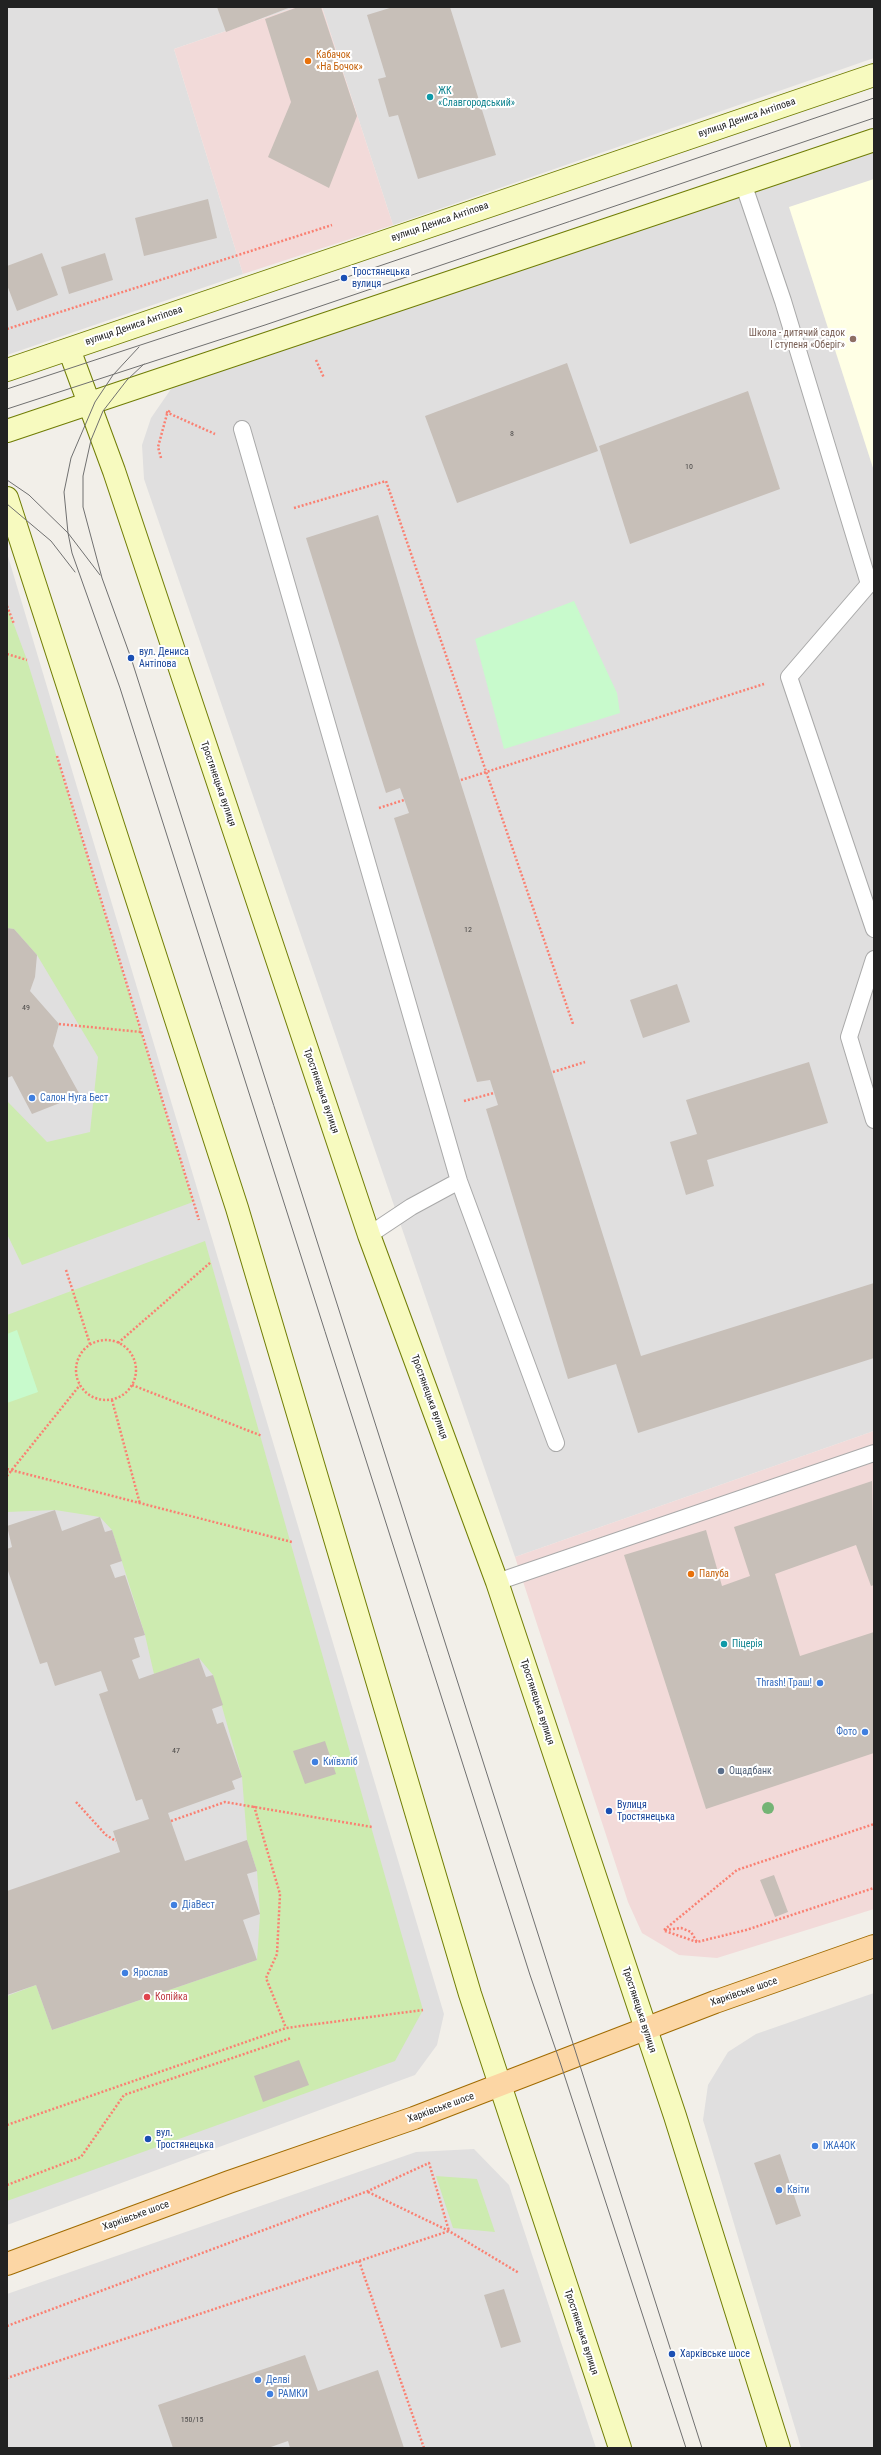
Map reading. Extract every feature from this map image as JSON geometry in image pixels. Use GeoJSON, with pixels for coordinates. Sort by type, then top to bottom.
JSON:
{"type":"FeatureCollection","features":[{"type":"Feature","properties":{"kind":"main road","name":"Харківське шосе"},"geometry":{"type":"LineString","coordinates":[[7,2264],[500,2086],[644,2028],[874,1946]]}},
{"type":"Feature","properties":{"kind":"street","name":"вулиця Дениса Антіпова"},"geometry":{"type":"LineString","coordinates":[[7,370],[874,75]]}},
{"type":"Feature","properties":{"kind":"street"},"geometry":{"type":"LineString","coordinates":[[7,431],[874,140]]}},
{"type":"Feature","properties":{"kind":"street","name":"Тростянецька вулиця"},"geometry":{"type":"LineString","coordinates":[[69,349],[90,404],[370,1235],[497,1582],[644,2028],[675,2116],[778,2448]]}},
{"type":"Feature","properties":{"kind":"street","name":"Тростянецька вулиця"},"geometry":{"type":"LineString","coordinates":[[7,498],[237,1208],[470,1994],[620,2448]]}},
{"type":"Feature","properties":{"kind":"lane"},"geometry":{"type":"LineString","coordinates":[[743,183],[783,301],[870,584],[789,677],[874,929]]}},
{"type":"Feature","properties":{"kind":"lane"},"geometry":{"type":"LineString","coordinates":[[242,429],[459,1181],[556,1443]]}},
{"type":"Feature","properties":{"kind":"lane"},"geometry":{"type":"LineString","coordinates":[[874,958],[849,1036],[874,1120]]}},
{"type":"Feature","properties":{"kind":"lane"},"geometry":{"type":"LineString","coordinates":[[370,1235],[411,1207],[459,1181]]}},
{"type":"Feature","properties":{"kind":"lane"},"geometry":{"type":"LineString","coordinates":[[497,1582],[874,1453]]}},
{"type":"Feature","properties":{"kind":"path"},"geometry":{"type":"LineString","coordinates":[[167,414],[248,448]]}},
{"type":"Feature","properties":{"kind":"path"},"geometry":{"type":"LineString","coordinates":[[266,516],[386,481],[573,1024]]}},
{"type":"Feature","properties":{"kind":"path"},"geometry":{"type":"LineString","coordinates":[[7,606],[14,626]]}},
{"type":"Feature","properties":{"kind":"path"},"geometry":{"type":"LineString","coordinates":[[24,653],[29,667]]}},
{"type":"Feature","properties":{"kind":"path"},"geometry":{"type":"LineString","coordinates":[[7,654],[27,660]]}},
{"type":"Feature","properties":{"kind":"path"},"geometry":{"type":"LineString","coordinates":[[461,780],[789,677]]}},
{"type":"Feature","properties":{"kind":"path"},"geometry":{"type":"LineString","coordinates":[[55,751],[199,1220]]}},
{"type":"Feature","properties":{"kind":"path"},"geometry":{"type":"LineString","coordinates":[[59,1024],[141,1032]]}},
{"type":"Feature","properties":{"kind":"path"},"geometry":{"type":"LineString","coordinates":[[553,1072],[585,1062]]}},
{"type":"Feature","properties":{"kind":"path"},"geometry":{"type":"LineString","coordinates":[[118,1342],[211,1262]]}},
{"type":"Feature","properties":{"kind":"path"},"geometry":{"type":"LineString","coordinates":[[66,1270],[91,1344]]}},
{"type":"Feature","properties":{"kind":"path"},"geometry":{"type":"LineString","coordinates":[[106,1340],[118,1342],[128,1350],[134,1361],[136,1373],[132,1385],[124,1394],[112,1400],[100,1400],[89,1395],[80,1385],[76,1370],[78,1362],[83,1350],[91,1344],[106,1340]]}},
{"type":"Feature","properties":{"kind":"path"},"geometry":{"type":"LineString","coordinates":[[7,1476],[80,1385]]}},
{"type":"Feature","properties":{"kind":"path"},"geometry":{"type":"LineString","coordinates":[[132,1385],[262,1436]]}},
{"type":"Feature","properties":{"kind":"path"},"geometry":{"type":"LineString","coordinates":[[112,1400],[140,1504]]}},
{"type":"Feature","properties":{"kind":"path"},"geometry":{"type":"LineString","coordinates":[[7,1469],[292,1542]]}},
{"type":"Feature","properties":{"kind":"path"},"geometry":{"type":"LineString","coordinates":[[76,1802],[106,1835],[116,1841]]}},
{"type":"Feature","properties":{"kind":"path"},"geometry":{"type":"LineString","coordinates":[[171,1821],[225,1802],[372,1827]]}},
{"type":"Feature","properties":{"kind":"path"},"geometry":{"type":"LineString","coordinates":[[254,1806],[280,1894],[277,1954],[266,1978],[286,2028]]}},
{"type":"Feature","properties":{"kind":"path"},"geometry":{"type":"LineString","coordinates":[[664,1930],[737,1870],[874,1824]]}},
{"type":"Feature","properties":{"kind":"path"},"geometry":{"type":"LineString","coordinates":[[664,1930],[697,1942],[746,1930],[874,1888]]}},
{"type":"Feature","properties":{"kind":"path"},"geometry":{"type":"LineString","coordinates":[[664,1930],[681,1928],[691,1932],[697,1942]]}},
{"type":"Feature","properties":{"kind":"path"},"geometry":{"type":"LineString","coordinates":[[7,2125],[286,2028],[423,2010]]}},
{"type":"Feature","properties":{"kind":"path"},"geometry":{"type":"LineString","coordinates":[[7,2185],[81,2157],[124,2095],[291,2038]]}},
{"type":"Feature","properties":{"kind":"path"},"geometry":{"type":"LineString","coordinates":[[7,2326],[368,2192],[429,2164],[449,2231]]}},
{"type":"Feature","properties":{"kind":"path"},"geometry":{"type":"LineString","coordinates":[[368,2192],[449,2231],[519,2273]]}},
{"type":"Feature","properties":{"kind":"path"},"geometry":{"type":"LineString","coordinates":[[7,2378],[449,2231]]}},
{"type":"Feature","properties":{"kind":"path"},"geometry":{"type":"LineString","coordinates":[[359,2261],[424,2448]]}},
{"type":"Feature","properties":{"kind":"shaded area"},"geometry":{"type":"Polygon","coordinates":[[[7,7],[296,7],[174,49],[243,274],[7,355],[7,7]]]}},
{"type":"Feature","properties":{"kind":"shaded area"},"geometry":{"type":"Polygon","coordinates":[[[296,7],[322,7],[393,225],[243,274],[174,49],[296,7]]]}},
{"type":"Feature","properties":{"kind":"shaded area"},"geometry":{"type":"Polygon","coordinates":[[[322,7],[874,7],[874,58],[393,225],[322,7]]]}},
{"type":"Feature","properties":{"kind":"shaded area"},"geometry":{"type":"Polygon","coordinates":[[[874,147],[874,1431],[515,1557],[144,479],[142,445],[151,418],[171,389],[193,374],[874,147]]]}},
{"type":"Feature","properties":{"kind":"shaded area","name":"Школа - дитячий садок І ступеня «Оберіг»"},"geometry":{"type":"Polygon","coordinates":[[[874,179],[874,471],[789,207],[874,179]]]}},
{"type":"Feature","properties":{"kind":"shaded area"},"geometry":{"type":"Polygon","coordinates":[[[7,553],[444,2014],[437,2045],[415,2075],[7,2225],[7,553]]]}},
{"type":"Feature","properties":{"kind":"shaded area"},"geometry":{"type":"Polygon","coordinates":[[[874,1431],[874,1909],[717,1958],[679,1955],[642,1933],[628,1902],[515,1557],[874,1431]]]}},
{"type":"Feature","properties":{"kind":"shaded area"},"geometry":{"type":"Polygon","coordinates":[[[874,1993],[874,2448],[801,2448],[703,2120],[708,2085],[728,2052],[756,2034],[874,1993]]]}},
{"type":"Feature","properties":{"kind":"shaded area"},"geometry":{"type":"Polygon","coordinates":[[[474,2149],[509,2185],[596,2448],[7,2448],[7,2294],[416,2152],[474,2149]]]}},
{"type":"Feature","properties":{"kind":"green space"},"geometry":{"type":"Polygon","coordinates":[[[574,601],[617,693],[620,713],[504,749],[475,639],[574,601]]]}},
{"type":"Feature","properties":{"kind":"green space"},"geometry":{"type":"Polygon","coordinates":[[[7,606],[27,660],[193,1202],[22,1265],[7,1234],[7,1101],[47,1142],[90,1132],[98,1057],[37,955],[14,929],[7,928],[7,606]]]}},
{"type":"Feature","properties":{"kind":"green space"},"geometry":{"type":"Polygon","coordinates":[[[205,1241],[423,2010],[395,2061],[7,2201],[7,1996],[36,1985],[52,2030],[257,1960],[260,1914],[257,1871],[247,1840],[242,1777],[213,1675],[199,1658],[154,1674],[145,1635],[112,1530],[100,1517],[55,1510],[7,1512],[7,1315],[205,1241]]]}},
{"type":"Feature","properties":{"kind":"green space"},"geometry":{"type":"Polygon","coordinates":[[[17,1330],[38,1392],[7,1403],[7,1334],[17,1330]]]}},
{"type":"Feature","properties":{"kind":"green space"},"geometry":{"type":"Polygon","coordinates":[[[436,2176],[477,2179],[495,2232],[453,2228],[436,2176]]]}},
{"type":"Feature","properties":{"kind":"building"},"geometry":{"type":"Polygon","coordinates":[[[217,7],[291,7],[226,32],[217,7]]]}},
{"type":"Feature","properties":{"kind":"building","name":"Кабачок «На Бочок»"},"geometry":{"type":"Polygon","coordinates":[[[298,7],[321,7],[357,116],[329,188],[268,157],[291,102],[265,19],[298,7]]]}},
{"type":"Feature","properties":{"kind":"building","name":"ЖК «Славгородський»"},"geometry":{"type":"Polygon","coordinates":[[[393,7],[450,7],[496,155],[418,179],[398,115],[389,117],[378,79],[386,77],[367,15],[393,7]]]}},
{"type":"Feature","properties":{"kind":"building"},"geometry":{"type":"Polygon","coordinates":[[[208,199],[217,238],[144,256],[135,218],[208,199]]]}},
{"type":"Feature","properties":{"kind":"building"},"geometry":{"type":"Polygon","coordinates":[[[42,253],[58,295],[17,311],[7,285],[7,266],[42,253]]]}},
{"type":"Feature","properties":{"kind":"building"},"geometry":{"type":"Polygon","coordinates":[[[105,253],[113,280],[69,294],[61,267],[105,253]]]}},
{"type":"Feature","properties":{"kind":"building"},"geometry":{"type":"Polygon","coordinates":[[[567,363],[598,451],[457,503],[425,416],[567,363]]]}},
{"type":"Feature","properties":{"kind":"building"},"geometry":{"type":"Polygon","coordinates":[[[748,391],[780,489],[630,544],[599,446],[748,391]]]}},
{"type":"Feature","properties":{"kind":"building"},"geometry":{"type":"Polygon","coordinates":[[[378,515],[417,644],[641,1356],[874,1283],[874,1358],[638,1433],[616,1364],[568,1379],[486,1109],[498,1105],[490,1080],[477,1082],[394,818],[409,813],[400,788],[386,793],[306,538],[378,515]]]}},
{"type":"Feature","properties":{"kind":"building"},"geometry":{"type":"Polygon","coordinates":[[[7,928],[14,929],[37,955],[35,977],[30,991],[59,1024],[53,1046],[80,1095],[32,1114],[12,1076],[7,1078],[7,928]]]}},
{"type":"Feature","properties":{"kind":"building"},"geometry":{"type":"Polygon","coordinates":[[[677,984],[690,1022],[643,1038],[630,1000],[677,984]]]}},
{"type":"Feature","properties":{"kind":"building"},"geometry":{"type":"Polygon","coordinates":[[[809,1062],[828,1123],[707,1160],[714,1186],[686,1195],[670,1142],[697,1134],[686,1100],[809,1062]]]}},
{"type":"Feature","properties":{"kind":"building","name":"Піцерія"},"geometry":{"type":"Polygon","coordinates":[[[872,1481],[874,1585],[871,1586],[856,1545],[775,1574],[800,1656],[874,1632],[874,1753],[706,1809],[624,1555],[706,1530],[722,1586],[750,1576],[734,1527],[872,1481]]]}},
{"type":"Feature","properties":{"kind":"building"},"geometry":{"type":"Polygon","coordinates":[[[55,1510],[62,1531],[100,1517],[105,1532],[112,1530],[122,1561],[110,1565],[115,1578],[125,1575],[145,1635],[134,1638],[140,1657],[132,1660],[139,1679],[199,1658],[206,1677],[213,1675],[223,1705],[212,1709],[217,1724],[223,1722],[242,1777],[232,1781],[235,1789],[168,1813],[185,1861],[247,1840],[257,1871],[247,1874],[260,1914],[243,1920],[257,1960],[52,2030],[36,1985],[7,1995],[7,1891],[120,1852],[113,1831],[149,1819],[142,1799],[136,1801],[99,1694],[108,1691],[101,1671],[55,1686],[47,1662],[40,1664],[7,1568],[7,1549],[12,1547],[7,1526],[55,1510]]]}},
{"type":"Feature","properties":{"kind":"building","name":"Київхліб"},"geometry":{"type":"Polygon","coordinates":[[[325,1741],[336,1774],[305,1784],[293,1751],[325,1741]]]}},
{"type":"Feature","properties":{"kind":"building"},"geometry":{"type":"Polygon","coordinates":[[[774,1875],[788,1912],[775,1917],[760,1880],[774,1875]]]}},
{"type":"Feature","properties":{"kind":"building"},"geometry":{"type":"Polygon","coordinates":[[[299,2060],[309,2085],[263,2102],[254,2076],[299,2060]]]}},
{"type":"Feature","properties":{"kind":"building"},"geometry":{"type":"Polygon","coordinates":[[[780,2154],[801,2216],[776,2225],[754,2163],[780,2154]]]}},
{"type":"Feature","properties":{"kind":"building"},"geometry":{"type":"Polygon","coordinates":[[[504,2289],[521,2342],[501,2348],[484,2295],[504,2289]]]}},
{"type":"Feature","properties":{"kind":"building"},"geometry":{"type":"Polygon","coordinates":[[[305,2355],[318,2391],[378,2370],[404,2448],[290,2448],[288,2441],[268,2448],[173,2448],[158,2405],[305,2355]]]}},
{"type":"Feature","properties":{"kind":"tram line"},"geometry":{"type":"LineString","coordinates":[[7,389],[344,278],[874,98]]}},
{"type":"Feature","properties":{"kind":"tram line"},"geometry":{"type":"LineString","coordinates":[[7,409],[265,325],[874,118]]}},
{"type":"Feature","properties":{"kind":"tram line"},"geometry":{"type":"LineString","coordinates":[[139,347],[113,375],[95,402],[71,458],[64,492],[68,533],[72,553],[120,688],[530,1975],[560,2062],[686,2448]]}},
{"type":"Feature","properties":{"kind":"tram line"},"geometry":{"type":"LineString","coordinates":[[144,364],[127,380],[103,411],[91,440],[83,476],[83,507],[102,578],[131,658],[702,2448]]}},
{"type":"Feature","properties":{"kind":"tram line"},"geometry":{"type":"LineString","coordinates":[[7,480],[29,495],[68,533],[100,575]]}},
{"type":"Feature","properties":{"kind":"tram line"},"geometry":{"type":"LineString","coordinates":[[7,504],[51,541],[75,572]]}},
{"type":"Feature","properties":{"kind":"place","name":"Кабачок «На Бочок»"},"geometry":{"type":"Point","coordinates":[308,61]}},
{"type":"Feature","properties":{"kind":"place","name":"ЖК «Славгородський»"},"geometry":{"type":"Point","coordinates":[430,97]}},
{"type":"Feature","properties":{"kind":"place","name":"Тростянецька вулиця"},"geometry":{"type":"Point","coordinates":[344,278]}},
{"type":"Feature","properties":{"kind":"place","name":"Школа - дитячий садок І ступеня «Оберіг»"},"geometry":{"type":"Point","coordinates":[853,339]}},
{"type":"Feature","properties":{"kind":"place","name":"вул. Дениса Антіпова"},"geometry":{"type":"Point","coordinates":[131,658]}},
{"type":"Feature","properties":{"kind":"place","name":"Салон Нуга Бест"},"geometry":{"type":"Point","coordinates":[32,1098]}},
{"type":"Feature","properties":{"kind":"place","name":"Палуба"},"geometry":{"type":"Point","coordinates":[691,1574]}},
{"type":"Feature","properties":{"kind":"place","name":"Піцерія"},"geometry":{"type":"Point","coordinates":[724,1644]}},
{"type":"Feature","properties":{"kind":"place","name":"Thrash! Траш!"},"geometry":{"type":"Point","coordinates":[820,1683]}},
{"type":"Feature","properties":{"kind":"place","name":"Фото"},"geometry":{"type":"Point","coordinates":[865,1732]}},
{"type":"Feature","properties":{"kind":"place","name":"Київхліб"},"geometry":{"type":"Point","coordinates":[315,1762]}},
{"type":"Feature","properties":{"kind":"place","name":"Ощадбанк"},"geometry":{"type":"Point","coordinates":[721,1771]}},
{"type":"Feature","properties":{"kind":"place","name":"Вулиця Тростянецька"},"geometry":{"type":"Point","coordinates":[609,1811]}},
{"type":"Feature","properties":{"kind":"place","name":"ДіаВест"},"geometry":{"type":"Point","coordinates":[174,1905]}},
{"type":"Feature","properties":{"kind":"place","name":"Ярослав"},"geometry":{"type":"Point","coordinates":[125,1973]}},
{"type":"Feature","properties":{"kind":"place","name":"Копійка"},"geometry":{"type":"Point","coordinates":[147,1997]}},
{"type":"Feature","properties":{"kind":"place","name":"вул. Тростянецька"},"geometry":{"type":"Point","coordinates":[148,2139]}},
{"type":"Feature","properties":{"kind":"place","name":"IЖА4ОК"},"geometry":{"type":"Point","coordinates":[815,2146]}},
{"type":"Feature","properties":{"kind":"place","name":"Квіти"},"geometry":{"type":"Point","coordinates":[779,2190]}},
{"type":"Feature","properties":{"kind":"place","name":"Харківське шосе"},"geometry":{"type":"Point","coordinates":[672,2354]}},
{"type":"Feature","properties":{"kind":"place","name":"Делві"},"geometry":{"type":"Point","coordinates":[258,2380]}},
{"type":"Feature","properties":{"kind":"place","name":"РАМКИ"},"geometry":{"type":"Point","coordinates":[270,2394]}}]}
